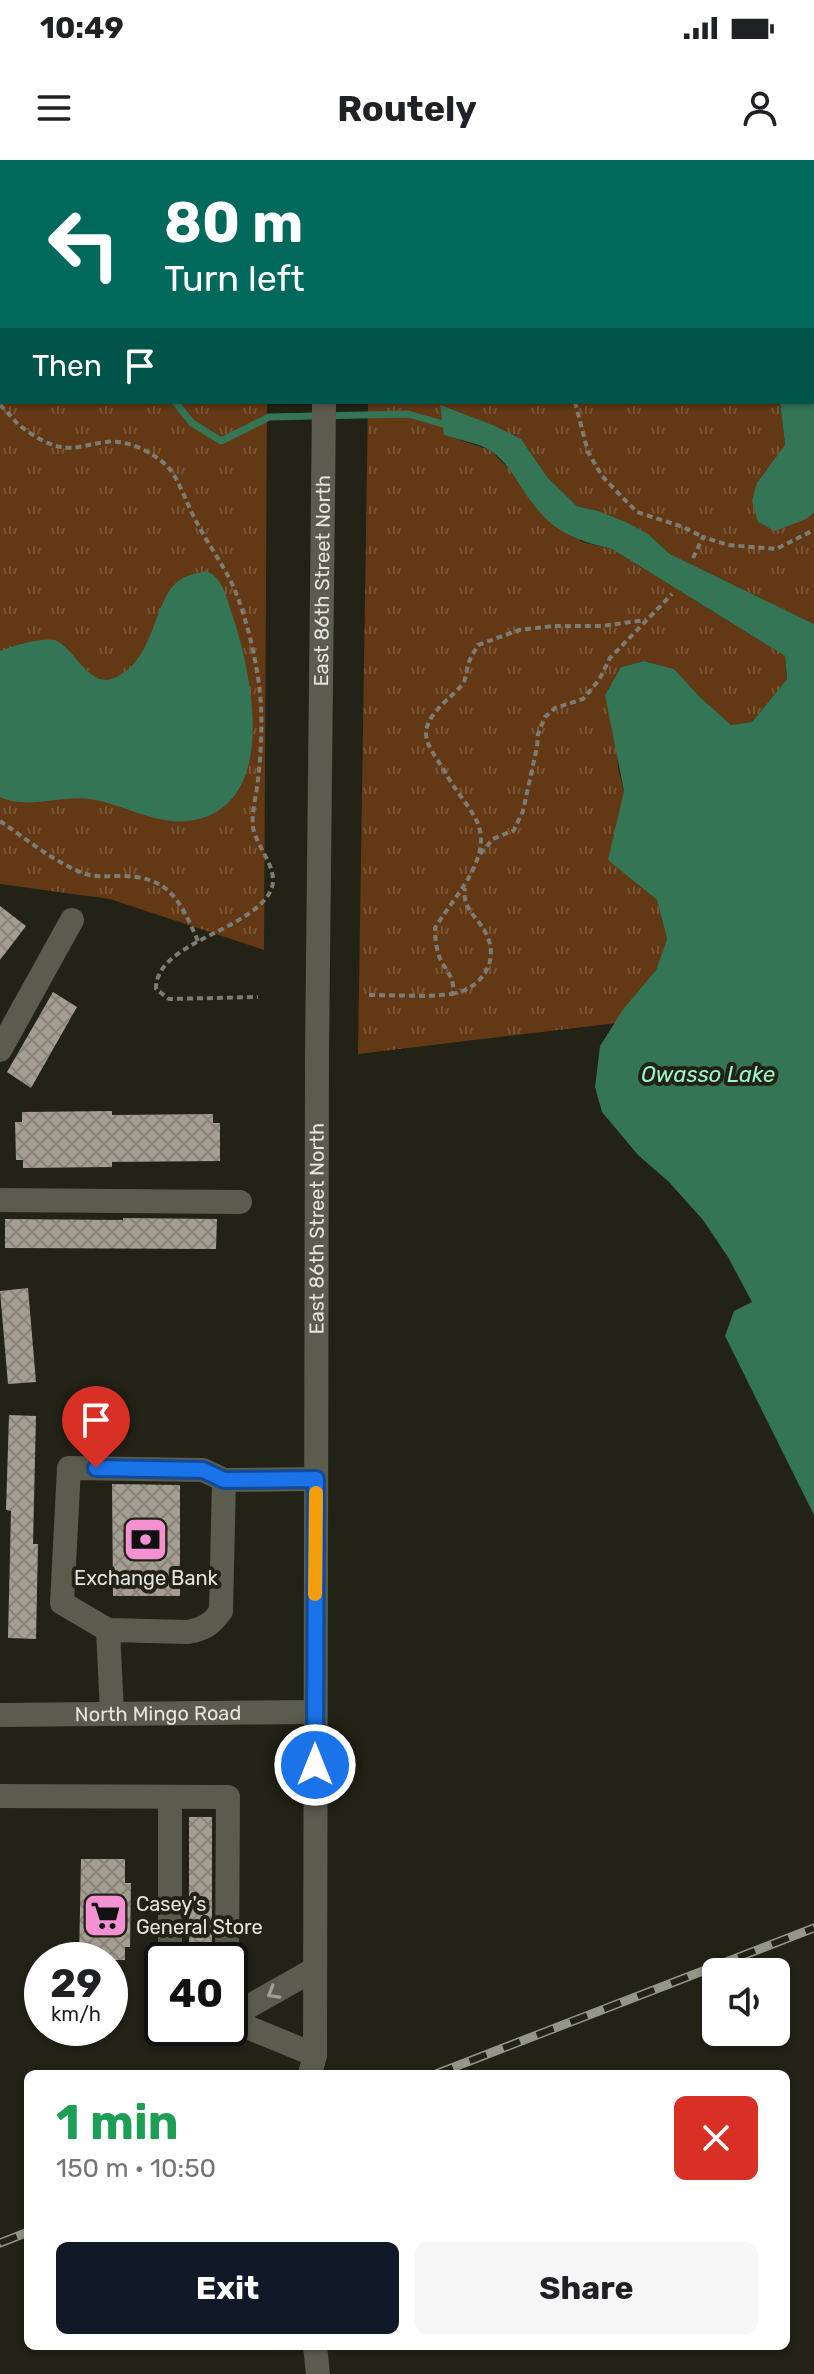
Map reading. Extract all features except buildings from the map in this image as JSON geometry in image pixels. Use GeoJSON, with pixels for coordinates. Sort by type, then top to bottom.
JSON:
{"type":"FeatureCollection","features":[{"type":"Feature","properties":{"kind":"street","name":"East 86th Street North"},"geometry":{"type":"LineString","coordinates":[[316,2068],[317,1023],[324,404]]}},
{"type":"Feature","properties":{"kind":"street"},"geometry":{"type":"LineString","coordinates":[[0,1050],[72,920]]}},
{"type":"Feature","properties":{"kind":"street"},"geometry":{"type":"LineString","coordinates":[[0,1200],[240,1202]]}},
{"type":"Feature","properties":{"kind":"street"},"geometry":{"type":"LineString","coordinates":[[224,1480],[221,1611],[213,1623],[188,1632],[108,1630],[62,1603],[69,1468],[203,1470],[224,1480],[316,1479]]}},
{"type":"Feature","properties":{"kind":"street"},"geometry":{"type":"LineString","coordinates":[[108,1630],[112,1712]]}},
{"type":"Feature","properties":{"kind":"street","name":"North Mingo Road"},"geometry":{"type":"LineString","coordinates":[[0,1715],[315,1712]]}},
{"type":"Feature","properties":{"kind":"street"},"geometry":{"type":"LineString","coordinates":[[0,1796],[228,1797],[227,1942]]}},
{"type":"Feature","properties":{"kind":"street"},"geometry":{"type":"LineString","coordinates":[[170,1797],[170,1942]]}},
{"type":"Feature","properties":{"kind":"street"},"geometry":{"type":"LineString","coordinates":[[248,2008],[315,1969]]}},
{"type":"Feature","properties":{"kind":"street"},"geometry":{"type":"LineString","coordinates":[[248,2028],[316,2068]]}},
{"type":"Feature","properties":{"kind":"street"},"geometry":{"type":"LineString","coordinates":[[316,2350],[319,2374]]}},
{"type":"Feature","properties":{"kind":"street"},"geometry":{"type":"LineString","coordinates":[[319,2374],[322,2350]]}},
{"type":"Feature","properties":{"kind":"path"},"geometry":{"type":"LineString","coordinates":[[576,404],[588,452],[602,476],[637,512],[728,545],[776,549],[814,530]]}},
{"type":"Feature","properties":{"kind":"path"},"geometry":{"type":"LineString","coordinates":[[0,405],[17,423],[53,445],[74,449],[119,441],[152,455],[169,467],[234,588],[248,631],[261,705],[259,776],[253,829],[266,855],[273,886],[258,907],[198,941],[162,968],[156,978],[156,989],[169,999],[258,997]]}},
{"type":"Feature","properties":{"kind":"path"},"geometry":{"type":"LineString","coordinates":[[693,558],[703,537]]}},
{"type":"Feature","properties":{"kind":"path"},"geometry":{"type":"LineString","coordinates":[[369,995],[429,996],[464,992],[485,974],[489,965],[489,939],[467,908],[463,898],[465,886],[480,854],[493,839],[514,830],[523,811],[538,734],[545,717],[555,708],[583,699],[599,680],[610,658],[672,594]]}},
{"type":"Feature","properties":{"kind":"path"},"geometry":{"type":"LineString","coordinates":[[480,854],[478,824],[426,737],[433,715],[465,681],[468,663],[478,645],[519,630],[601,626],[646,620]]}},
{"type":"Feature","properties":{"kind":"path"},"geometry":{"type":"LineString","coordinates":[[0,821],[79,873],[147,879],[168,888],[184,909],[198,941]]}},
{"type":"Feature","properties":{"kind":"path"},"geometry":{"type":"LineString","coordinates":[[452,994],[454,988],[439,956],[435,928],[465,886]]}},
{"type":"Feature","properties":{"kind":"green space"},"geometry":{"type":"Polygon","coordinates":[[[0,404],[267,404],[264,950],[110,899],[0,884],[0,404]]]}},
{"type":"Feature","properties":{"kind":"green space"},"geometry":{"type":"Polygon","coordinates":[[[368,404],[780,404],[785,445],[806,519],[814,513],[814,624],[670,554],[648,534],[598,511],[577,506],[548,478],[521,439],[493,425],[440,406],[445,435],[490,450],[515,475],[533,504],[582,542],[612,549],[785,656],[787,679],[752,722],[731,725],[674,669],[644,661],[621,667],[605,695],[624,791],[618,822],[634,881],[657,900],[667,939],[656,970],[624,1008],[617,1023],[358,1054],[368,404]]]}},
{"type":"Feature","properties":{"kind":"water"},"geometry":{"type":"Polygon","coordinates":[[[780,404],[814,404],[814,513],[775,531],[758,522],[752,501],[757,483],[785,445],[780,404]]]}},
{"type":"Feature","properties":{"kind":"water","name":"Owasso Lake"},"geometry":{"type":"Polygon","coordinates":[[[440,405],[521,439],[548,478],[577,506],[626,522],[648,534],[670,554],[814,624],[814,1515],[725,1336],[734,1311],[752,1302],[728,1257],[703,1220],[669,1182],[638,1155],[602,1112],[595,1087],[600,1046],[624,1008],[656,970],[667,939],[657,900],[608,860],[624,791],[605,695],[621,667],[644,661],[674,669],[731,725],[752,722],[787,679],[785,656],[612,549],[588,543],[559,529],[541,514],[509,469],[491,451],[444,435],[440,405]]]}},
{"type":"Feature","properties":{"kind":"water"},"geometry":{"type":"Polygon","coordinates":[[[207,571],[217,579],[227,597],[240,640],[251,696],[251,755],[243,781],[229,802],[208,816],[177,821],[163,820],[90,799],[21,802],[0,797],[0,651],[36,641],[55,640],[97,678],[114,678],[139,657],[173,586],[186,577],[207,571]]]}},
{"type":"Feature","properties":{"kind":"waterway"},"geometry":{"type":"LineString","coordinates":[[177,404],[192,423],[221,441],[269,417],[408,414],[450,426]]}},
{"type":"Feature","properties":{"kind":"railway"},"geometry":{"type":"LineString","coordinates":[[446,2070],[814,1928]]}},
{"type":"Feature","properties":{"kind":"railway"},"geometry":{"type":"LineString","coordinates":[[0,2243],[24,2234]]}},
{"type":"Feature","properties":{"kind":"slow traffic"},"geometry":{"type":"LineString","coordinates":[[315,1594],[316,1493]]}},
{"type":"Feature","properties":{"kind":"place","name":"Exchange Bank"},"geometry":{"type":"Point","coordinates":[146,1539]}},
{"type":"Feature","properties":{"kind":"place","name":"Casey's General Store"},"geometry":{"type":"Point","coordinates":[105,1915]}},
{"type":"Feature","properties":{"kind":"route"},"geometry":{"type":"LineString","coordinates":[[96,1468],[203,1470],[224,1480],[316,1479],[315,1765]]}}]}
